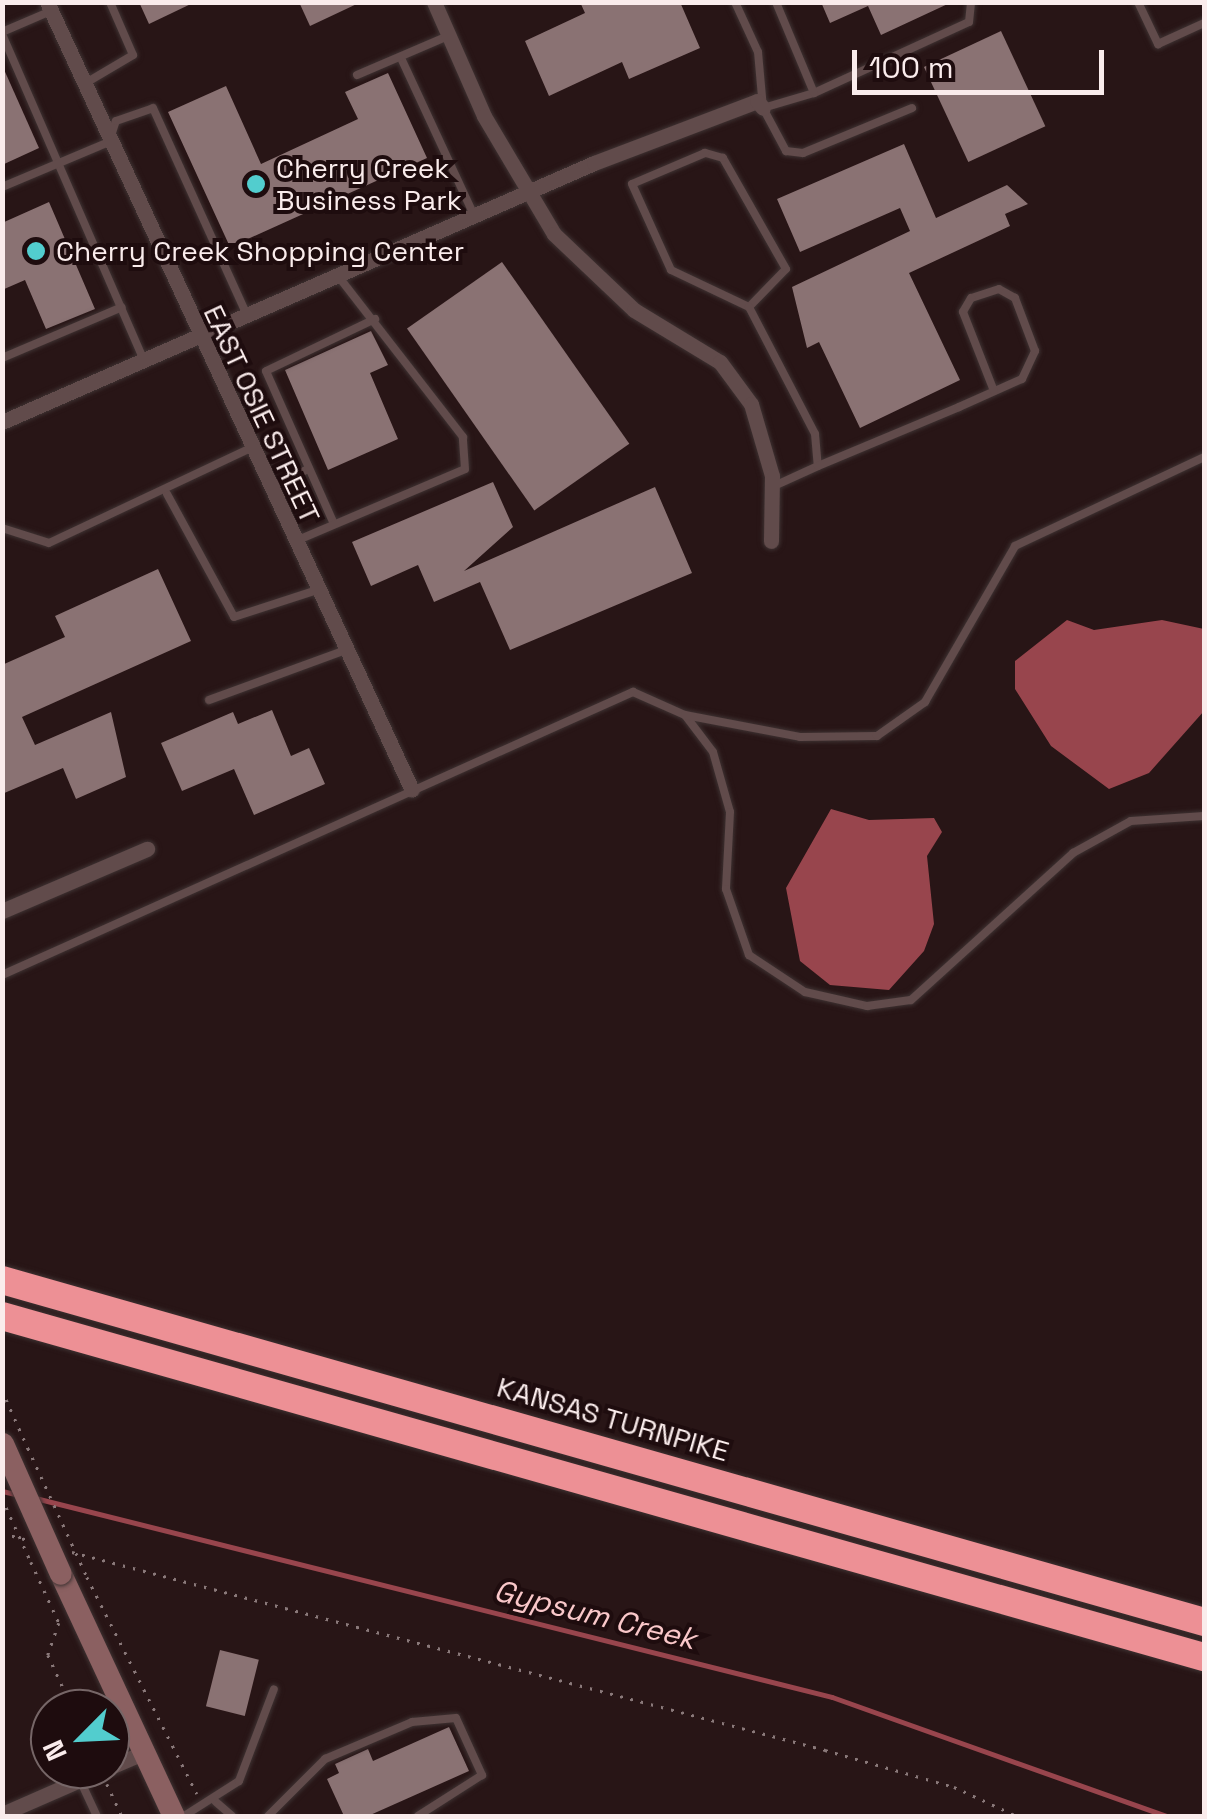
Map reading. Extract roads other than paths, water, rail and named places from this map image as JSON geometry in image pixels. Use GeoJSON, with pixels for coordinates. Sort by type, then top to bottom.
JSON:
{"type":"FeatureCollection","features":[{"type":"Feature","properties":{"kind":"highway","name":"KANSAS TURNPIKE"},"geometry":{"type":"LineString","coordinates":[[2,1280],[1204,1622]]}},
{"type":"Feature","properties":{"kind":"highway"},"geometry":{"type":"LineString","coordinates":[[3,1316],[1204,1657]]}},
{"type":"Feature","properties":{"kind":"main road"},"geometry":{"type":"LineString","coordinates":[[3,1444],[174,1816]]}},
{"type":"Feature","properties":{"kind":"street"},"geometry":{"type":"LineString","coordinates":[[434,2],[527,192],[554,234],[634,310],[720,362],[751,404],[772,487],[771,541]]}},
{"type":"Feature","properties":{"kind":"street","name":"EAST OSIE STREET"},"geometry":{"type":"LineString","coordinates":[[49,7],[197,336],[412,790]]}},
{"type":"Feature","properties":{"kind":"street"},"geometry":{"type":"LineString","coordinates":[[2,422],[527,192],[757,101],[763,108]]}},
{"type":"Feature","properties":{"kind":"street"},"geometry":{"type":"LineString","coordinates":[[2,911],[147,849]]}},
{"type":"Feature","properties":{"kind":"street"},"geometry":{"type":"LineString","coordinates":[[130,1758],[144,1752]]}},
{"type":"Feature","properties":{"kind":"street"},"geometry":{"type":"LineString","coordinates":[[2,1814],[59,1789]]}},
{"type":"Feature","properties":{"kind":"lane"},"geometry":{"type":"LineString","coordinates":[[84,84],[132,55],[110,2]]}},
{"type":"Feature","properties":{"kind":"lane"},"geometry":{"type":"LineString","coordinates":[[735,2],[758,52],[763,108],[795,156],[912,108]]}},
{"type":"Feature","properties":{"kind":"lane"},"geometry":{"type":"LineString","coordinates":[[776,2],[814,92]]}},
{"type":"Feature","properties":{"kind":"lane"},"geometry":{"type":"LineString","coordinates":[[763,108],[814,92],[970,22],[971,2]]}},
{"type":"Feature","properties":{"kind":"lane"},"geometry":{"type":"LineString","coordinates":[[1138,2],[1158,44],[1204,23]]}},
{"type":"Feature","properties":{"kind":"lane"},"geometry":{"type":"LineString","coordinates":[[49,7],[2,33],[144,360]]}},
{"type":"Feature","properties":{"kind":"lane"},"geometry":{"type":"LineString","coordinates":[[357,76],[448,36]]}},
{"type":"Feature","properties":{"kind":"lane"},"geometry":{"type":"LineString","coordinates":[[401,58],[474,216]]}},
{"type":"Feature","properties":{"kind":"lane"},"geometry":{"type":"LineString","coordinates":[[2,188],[110,142],[116,121],[154,108],[247,314]]}},
{"type":"Feature","properties":{"kind":"lane"},"geometry":{"type":"LineString","coordinates":[[749,307],[786,269],[723,158],[705,153],[632,184],[672,270],[749,307],[814,434],[818,466]]}},
{"type":"Feature","properties":{"kind":"lane"},"geometry":{"type":"LineString","coordinates":[[294,542],[465,469],[463,437],[375,318],[338,275]]}},
{"type":"Feature","properties":{"kind":"lane"},"geometry":{"type":"LineString","coordinates":[[772,487],[818,466],[994,392],[1022,379],[1035,351],[1015,298],[1000,289],[971,298],[963,312],[994,392]]}},
{"type":"Feature","properties":{"kind":"lane"},"geometry":{"type":"LineString","coordinates":[[2,358],[122,307]]}},
{"type":"Feature","properties":{"kind":"lane"},"geometry":{"type":"LineString","coordinates":[[338,522],[308,469],[266,371],[375,318]]}},
{"type":"Feature","properties":{"kind":"lane"},"geometry":{"type":"LineString","coordinates":[[2,528],[49,544],[167,494],[249,448]]}},
{"type":"Feature","properties":{"kind":"lane"},"geometry":{"type":"LineString","coordinates":[[2,975],[633,692],[685,715],[800,737],[878,736],[925,702],[1015,546],[1204,457]]}},
{"type":"Feature","properties":{"kind":"lane"},"geometry":{"type":"LineString","coordinates":[[268,489],[308,469]]}},
{"type":"Feature","properties":{"kind":"lane"},"geometry":{"type":"LineString","coordinates":[[167,494],[234,616],[317,590]]}},
{"type":"Feature","properties":{"kind":"lane"},"geometry":{"type":"LineString","coordinates":[[209,700],[346,650]]}},
{"type":"Feature","properties":{"kind":"lane"},"geometry":{"type":"LineString","coordinates":[[685,715],[713,752],[730,812],[726,889],[749,954],[804,992],[867,1006],[911,1000],[1073,852],[1131,821],[1204,816]]}},
{"type":"Feature","properties":{"kind":"lane"},"geometry":{"type":"LineString","coordinates":[[184,1816],[216,1802],[247,1768],[274,1689]]}},
{"type":"Feature","properties":{"kind":"lane"},"geometry":{"type":"LineString","coordinates":[[268,1816],[325,1759],[412,1722],[456,1718],[482,1775],[418,1816]]}},
{"type":"Feature","properties":{"kind":"lane"},"geometry":{"type":"LineString","coordinates":[[84,1789],[97,1816]]}},
{"type":"Feature","properties":{"kind":"lane"},"geometry":{"type":"LineString","coordinates":[[216,1802],[232,1816]]}},
{"type":"Feature","properties":{"kind":"waterway","name":"Gypsum Creek"},"geometry":{"type":"LineString","coordinates":[[2,1491],[19,1495]]}},
{"type":"Feature","properties":{"kind":"waterway","name":"Gypsum Creek"},"geometry":{"type":"LineString","coordinates":[[35,1498],[832,1697],[1167,1816]]}},
{"type":"Feature","properties":{"kind":"place","name":"Cherry Creek Business Park"},"geometry":{"type":"Point","coordinates":[256,184]}},
{"type":"Feature","properties":{"kind":"place","name":"Cherry Creek Shopping Center"},"geometry":{"type":"Point","coordinates":[36,251]}}]}
